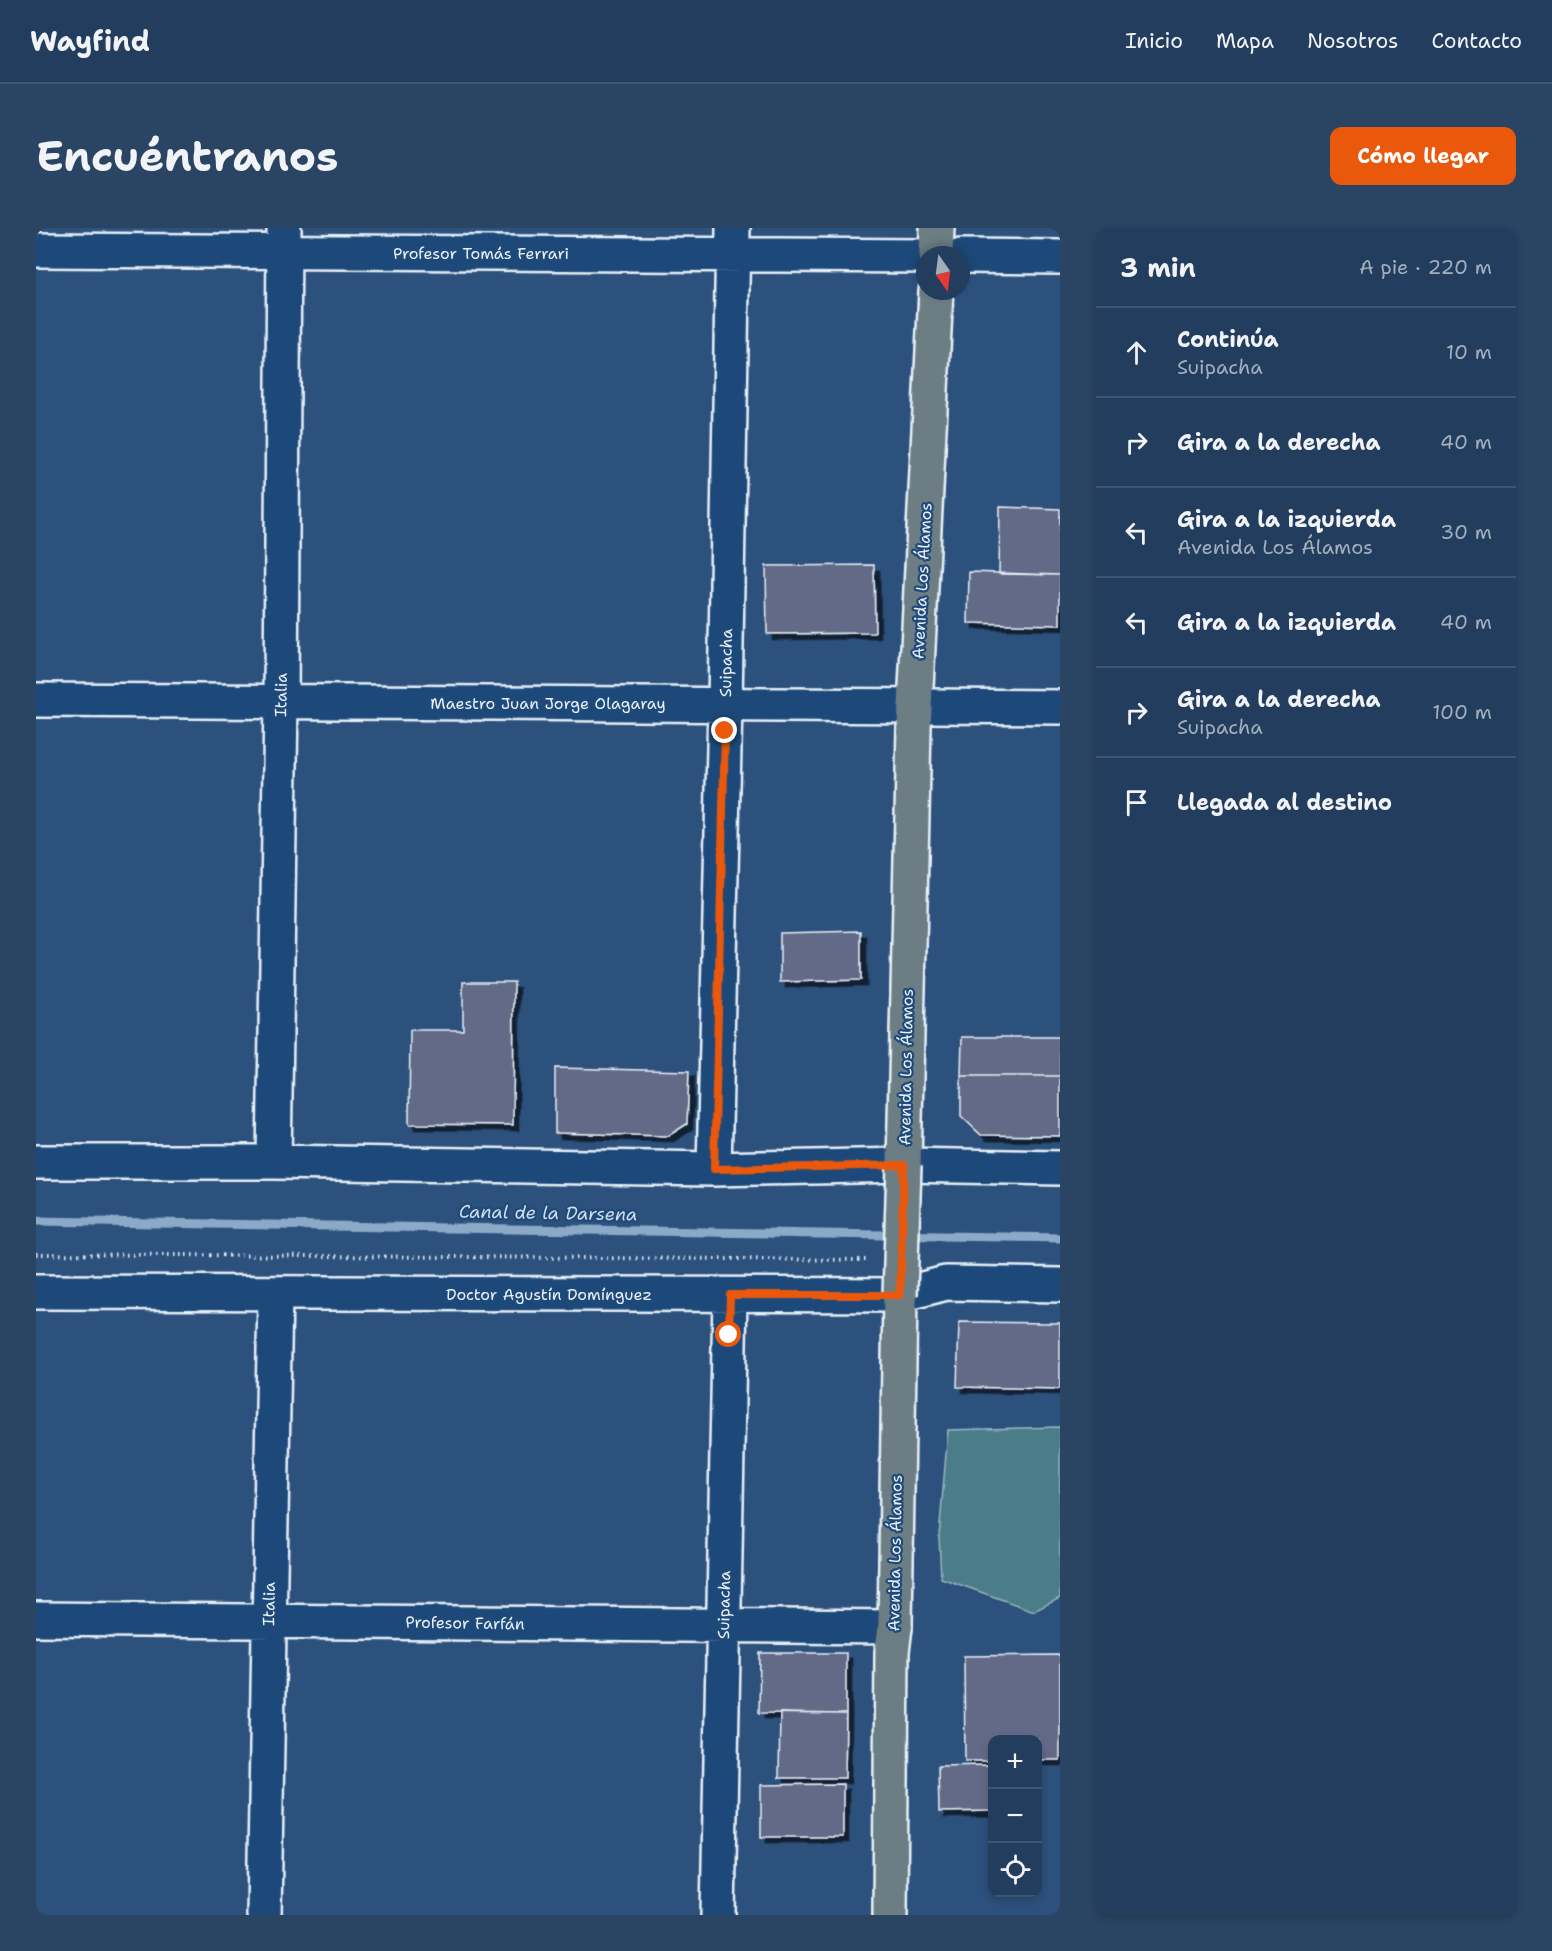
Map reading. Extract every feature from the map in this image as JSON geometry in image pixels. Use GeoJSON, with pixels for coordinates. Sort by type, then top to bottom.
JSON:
{"type":"FeatureCollection","features":[{"type":"Feature","properties":{"kind":"main road"},"geometry":{"type":"LineString","coordinates":[[936,246],[937,228]]}},
{"type":"Feature","properties":{"kind":"main road","name":"Avenida Los Álamos"},"geometry":{"type":"LineString","coordinates":[[890,1915],[892,1652],[895,1627],[900,1295],[914,727],[917,706],[936,300]]}},
{"type":"Feature","properties":{"kind":"street","name":"Profesor Tomás Ferrari"},"geometry":{"type":"LineString","coordinates":[[36,250],[284,240],[732,242],[916,255]]}},
{"type":"Feature","properties":{"kind":"street","name":"Italia"},"geometry":{"type":"LineString","coordinates":[[274,1162],[281,701],[284,240]]}},
{"type":"Feature","properties":{"kind":"street","name":"Suipacha"},"geometry":{"type":"LineString","coordinates":[[714,1169],[725,705],[732,242]]}},
{"type":"Feature","properties":{"kind":"street"},"geometry":{"type":"LineString","coordinates":[[970,256],[1060,257]]}},
{"type":"Feature","properties":{"kind":"street","name":"Maestro Juan Jorge Olagaray"},"geometry":{"type":"LineString","coordinates":[[36,700],[1060,707]]}},
{"type":"Feature","properties":{"kind":"street"},"geometry":{"type":"LineString","coordinates":[[36,1162],[274,1162],[714,1169],[904,1165],[1060,1168]]}},
{"type":"Feature","properties":{"kind":"street","name":"Doctor Agustín Domínguez"},"geometry":{"type":"LineString","coordinates":[[36,1292],[900,1295],[946,1283],[1060,1285]]}},
{"type":"Feature","properties":{"kind":"street","name":"Italia"},"geometry":{"type":"LineString","coordinates":[[264,1915],[275,1293]]}},
{"type":"Feature","properties":{"kind":"street","name":"Suipacha"},"geometry":{"type":"LineString","coordinates":[[718,1915],[730,1295]]}},
{"type":"Feature","properties":{"kind":"street","name":"Profesor Farfán"},"geometry":{"type":"LineString","coordinates":[[36,1619],[895,1627]]}},
{"type":"Feature","properties":{"kind":"path"},"geometry":{"type":"LineString","coordinates":[[36,1254],[880,1260]]}},
{"type":"Feature","properties":{"kind":"green space"},"geometry":{"type":"Polygon","coordinates":[[[1060,1427],[1060,1598],[1034,1611],[941,1578],[939,1537],[948,1430],[1060,1427]]]}},
{"type":"Feature","properties":{"kind":"building"},"geometry":{"type":"Polygon","coordinates":[[[1000,507],[1060,509],[1060,575],[999,574],[1000,507]]]}},
{"type":"Feature","properties":{"kind":"building"},"geometry":{"type":"Polygon","coordinates":[[[874,565],[875,633],[767,634],[766,566],[874,565]]]}},
{"type":"Feature","properties":{"kind":"building"},"geometry":{"type":"Polygon","coordinates":[[[969,572],[1060,575],[1060,625],[968,623],[969,572]]]}},
{"type":"Feature","properties":{"kind":"building"},"geometry":{"type":"Polygon","coordinates":[[[861,931],[861,980],[780,982],[780,933],[861,931]]]}},
{"type":"Feature","properties":{"kind":"building"},"geometry":{"type":"Polygon","coordinates":[[[463,982],[514,982],[513,1125],[409,1124],[410,1030],[463,1030],[463,982]]]}},
{"type":"Feature","properties":{"kind":"building"},"geometry":{"type":"Polygon","coordinates":[[[962,1037],[1060,1037],[1060,1076],[961,1076],[962,1037]]]}},
{"type":"Feature","properties":{"kind":"building"},"geometry":{"type":"Polygon","coordinates":[[[555,1068],[689,1071],[687,1124],[668,1136],[555,1133],[555,1068]]]}},
{"type":"Feature","properties":{"kind":"building"},"geometry":{"type":"Polygon","coordinates":[[[961,1076],[1060,1076],[1060,1136],[981,1135],[961,1116],[961,1076]]]}},
{"type":"Feature","properties":{"kind":"building"},"geometry":{"type":"Polygon","coordinates":[[[959,1322],[1060,1323],[1060,1389],[957,1387],[959,1322]]]}},
{"type":"Feature","properties":{"kind":"building"},"geometry":{"type":"Polygon","coordinates":[[[760,1653],[846,1653],[846,1714],[759,1713],[760,1653]]]}},
{"type":"Feature","properties":{"kind":"building"},"geometry":{"type":"Polygon","coordinates":[[[1060,1655],[1060,1760],[1042,1760],[1042,1735],[988,1735],[988,1761],[965,1761],[964,1656],[1060,1655]]]}},
{"type":"Feature","properties":{"kind":"building"},"geometry":{"type":"Polygon","coordinates":[[[780,1713],[846,1714],[845,1778],[779,1778],[780,1713]]]}},
{"type":"Feature","properties":{"kind":"building"},"geometry":{"type":"Polygon","coordinates":[[[988,1765],[988,1811],[939,1812],[938,1766],[988,1765]]]}},
{"type":"Feature","properties":{"kind":"building"},"geometry":{"type":"Polygon","coordinates":[[[843,1784],[843,1837],[761,1837],[761,1785],[843,1784]]]}},
{"type":"Feature","properties":{"kind":"waterway","name":"Canal de la Darsena"},"geometry":{"type":"LineString","coordinates":[[36,1221],[1060,1238]]}},
{"type":"Feature","properties":{"kind":"route"},"geometry":{"type":"LineString","coordinates":[[725,731],[714,1169],[904,1165],[900,1295],[730,1295],[729,1335]]}}]}
